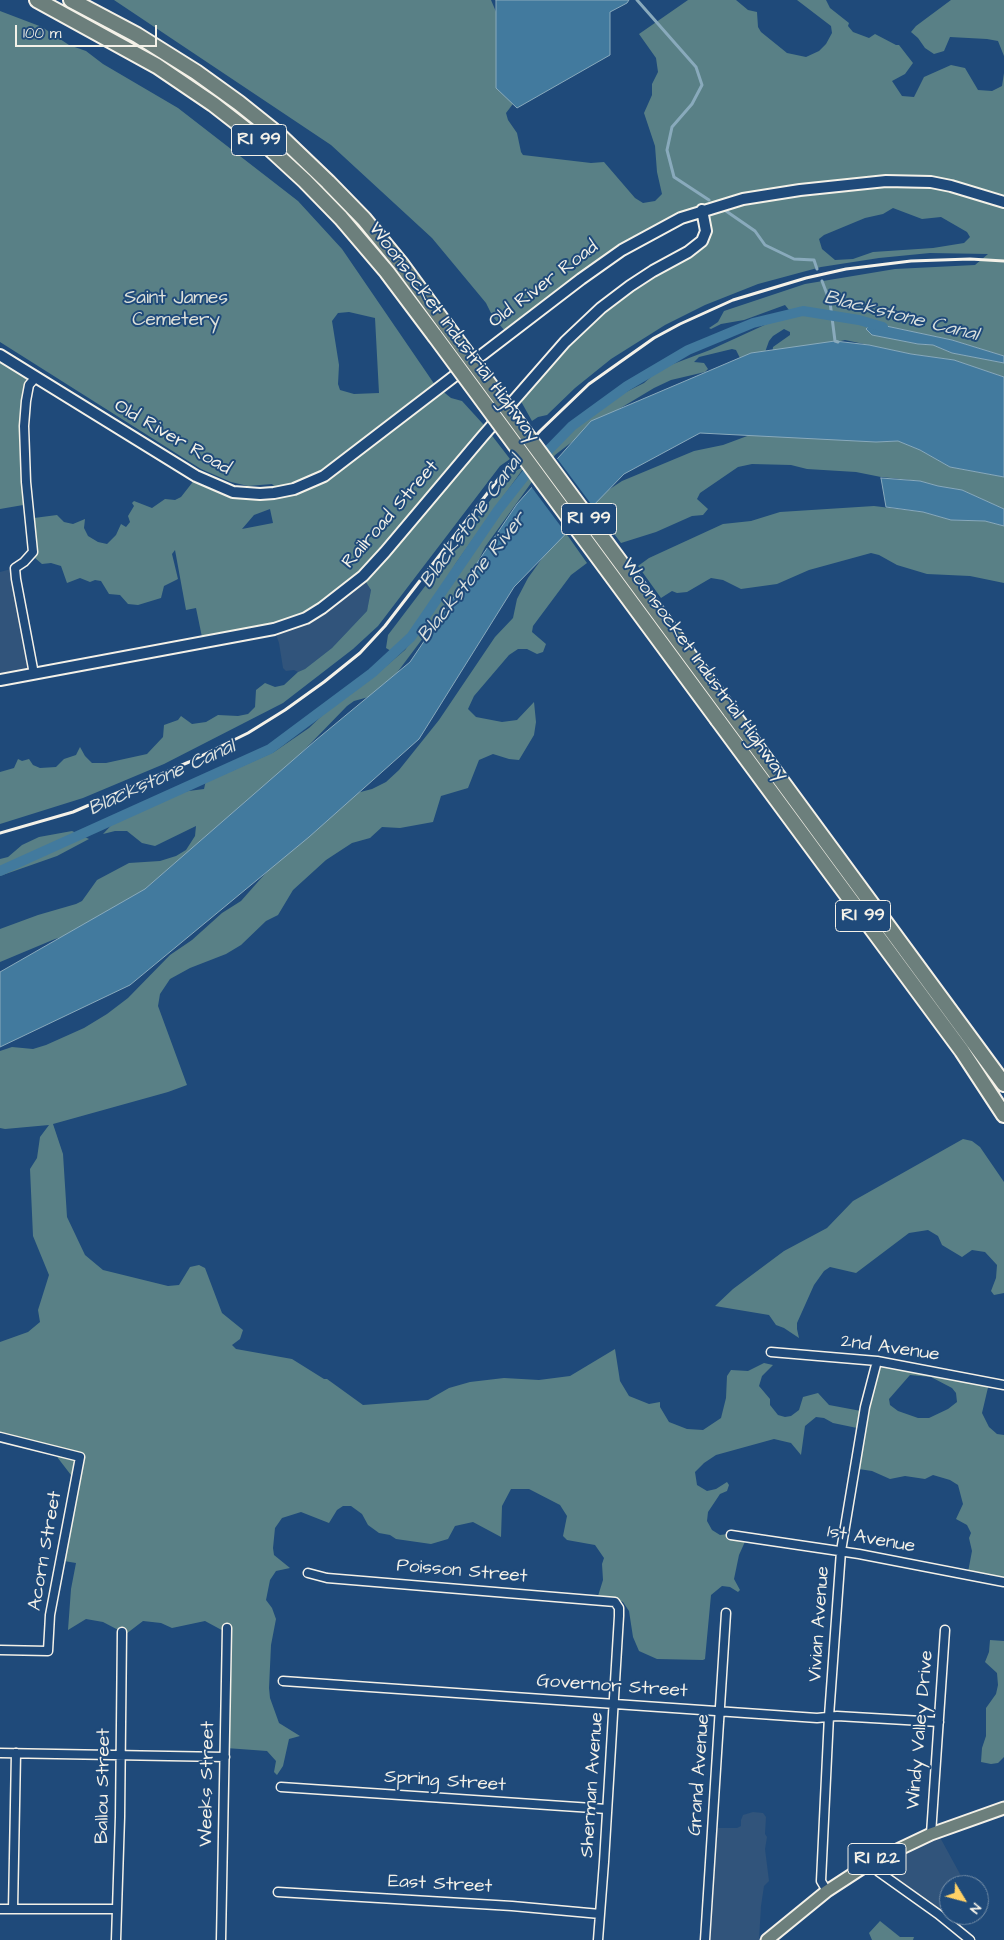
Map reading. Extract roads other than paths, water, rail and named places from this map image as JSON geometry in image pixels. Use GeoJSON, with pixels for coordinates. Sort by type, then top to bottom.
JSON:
{"type":"FeatureCollection","features":[{"type":"Feature","properties":{"kind":"highway","name":"Woonsocket Industrial Highway"},"geometry":{"type":"LineString","coordinates":[[36,0],[157,66],[213,104],[267,146],[341,218],[387,272],[435,336],[962,1051],[1004,1115]]}},
{"type":"Feature","properties":{"kind":"highway","name":"Woonsocket Industrial Highway"},"geometry":{"type":"LineString","coordinates":[[71,0],[137,35],[196,72],[245,107],[291,146],[364,219],[401,264],[1004,1084]]}},
{"type":"Feature","properties":{"kind":"main road","name":"Old River Road"},"geometry":{"type":"LineString","coordinates":[[0,354],[196,476],[224,489],[246,494],[274,493],[294,489],[319,479],[534,313],[622,250],[665,226],[702,210],[743,198],[778,192],[886,181],[931,182],[1002,202]]}},
{"type":"Feature","properties":{"kind":"main road","name":"Railroad Street"},"geometry":{"type":"LineString","coordinates":[[0,680],[274,629],[306,618],[322,608],[363,576],[385,552],[482,437],[571,336],[601,308],[622,292],[653,271],[688,252],[702,241],[706,231],[702,210]]}},
{"type":"Feature","properties":{"kind":"main road","name":"RI 122"},"geometry":{"type":"LineString","coordinates":[[767,1940],[827,1891],[870,1863],[931,1834],[1004,1808]]}},
{"type":"Feature","properties":{"kind":"street"},"geometry":{"type":"LineString","coordinates":[[34,674],[15,568],[34,552],[26,472],[24,426],[26,400],[30,385],[36,377]]}},
{"type":"Feature","properties":{"kind":"street","name":"2nd Avenue"},"geometry":{"type":"LineString","coordinates":[[770,1352],[877,1361],[1004,1385]]}},
{"type":"Feature","properties":{"kind":"street","name":"Vivian Avenue"},"geometry":{"type":"LineString","coordinates":[[827,1891],[820,1881],[841,1551],[865,1407],[877,1361]]}},
{"type":"Feature","properties":{"kind":"street","name":"Acorn Street"},"geometry":{"type":"LineString","coordinates":[[0,1438],[80,1457],[50,1615],[48,1651],[0,1650]]}},
{"type":"Feature","properties":{"kind":"street","name":"1st Avenue"},"geometry":{"type":"LineString","coordinates":[[731,1535],[841,1551],[1004,1582]]}},
{"type":"Feature","properties":{"kind":"street","name":"Poisson Street"},"geometry":{"type":"LineString","coordinates":[[308,1572],[327,1578],[615,1602]]}},
{"type":"Feature","properties":{"kind":"street","name":"Sherman Avenue"},"geometry":{"type":"LineString","coordinates":[[598,1940],[619,1616],[619,1608],[615,1602]]}},
{"type":"Feature","properties":{"kind":"street","name":"Grand Avenue"},"geometry":{"type":"LineString","coordinates":[[705,1940],[726,1613]]}},
{"type":"Feature","properties":{"kind":"street","name":"Weeks Street"},"geometry":{"type":"LineString","coordinates":[[222,1940],[228,1628]]}},
{"type":"Feature","properties":{"kind":"street","name":"Windy Valley Drive"},"geometry":{"type":"LineString","coordinates":[[931,1834],[930,1824],[945,1630]]}},
{"type":"Feature","properties":{"kind":"street","name":"Ballou Street"},"geometry":{"type":"LineString","coordinates":[[116,1940],[122,1632]]}},
{"type":"Feature","properties":{"kind":"street","name":"Governor Street"},"geometry":{"type":"LineString","coordinates":[[283,1681],[817,1718],[829,1716],[939,1722]]}},
{"type":"Feature","properties":{"kind":"street"},"geometry":{"type":"LineString","coordinates":[[0,1753],[225,1757]]}},
{"type":"Feature","properties":{"kind":"street"},"geometry":{"type":"LineString","coordinates":[[13,1909],[16,1753]]}},
{"type":"Feature","properties":{"kind":"street","name":"Spring Street"},"geometry":{"type":"LineString","coordinates":[[281,1787],[607,1809]]}},
{"type":"Feature","properties":{"kind":"street"},"geometry":{"type":"LineString","coordinates":[[870,1863],[970,1940]]}},
{"type":"Feature","properties":{"kind":"street","name":"East Street"},"geometry":{"type":"LineString","coordinates":[[278,1892],[512,1906],[600,1914]]}},
{"type":"Feature","properties":{"kind":"street"},"geometry":{"type":"LineString","coordinates":[[0,1909],[116,1909]]}},
{"type":"Feature","properties":{"kind":"water"},"geometry":{"type":"Polygon","coordinates":[[[496,0],[629,0],[610,12],[610,55],[517,108],[496,88],[496,0]]]}},
{"type":"Feature","properties":{"kind":"water"},"geometry":{"type":"Polygon","coordinates":[[[872,323],[952,340],[1004,356],[1004,363],[952,353],[933,345],[872,335],[866,329],[872,323]]]}},
{"type":"Feature","properties":{"kind":"water","name":"Blackstone River"},"geometry":{"type":"Polygon","coordinates":[[[835,341],[954,360],[1004,377],[1004,477],[950,467],[920,450],[898,441],[876,442],[700,433],[624,474],[514,587],[419,739],[309,837],[130,985],[0,1047],[0,972],[145,889],[316,740],[410,662],[517,504],[591,421],[751,353],[835,341]]]}},
{"type":"Feature","properties":{"kind":"water"},"geometry":{"type":"Polygon","coordinates":[[[881,478],[920,481],[962,490],[1004,509],[1004,526],[985,521],[951,520],[923,512],[886,507],[881,478]]]}},
{"type":"Feature","properties":{"kind":"waterway"},"geometry":{"type":"LineString","coordinates":[[637,0],[696,67],[702,85],[692,104],[672,127],[667,150],[674,177],[709,200]]}},
{"type":"Feature","properties":{"kind":"waterway"},"geometry":{"type":"LineString","coordinates":[[726,211],[755,231],[765,245],[794,259],[814,260],[817,269]]}},
{"type":"Feature","properties":{"kind":"waterway","name":"Blackstone Canal"},"geometry":{"type":"LineString","coordinates":[[822,281],[830,302],[835,341],[838,342]]}},
{"type":"Feature","properties":{"kind":"waterway","name":"Blackstone Canal"},"geometry":{"type":"LineString","coordinates":[[0,871],[270,749],[372,673],[411,637],[498,510],[531,468],[572,426],[627,386],[688,350],[753,323],[803,311],[859,320],[883,327]]}},
{"type":"Feature","properties":{"kind":"railway"},"geometry":{"type":"LineString","coordinates":[[0,833],[73,812],[189,762],[248,733],[285,710],[324,682],[360,653],[385,626],[510,464],[540,431],[589,384],[654,338],[733,300],[806,278],[846,269],[911,261],[970,259],[1004,261]]}},
{"type":"Feature","properties":{"kind":"park label","name":"Saint James Cemetery"},"geometry":{"type":"Point","coordinates":[176,310]}}]}
